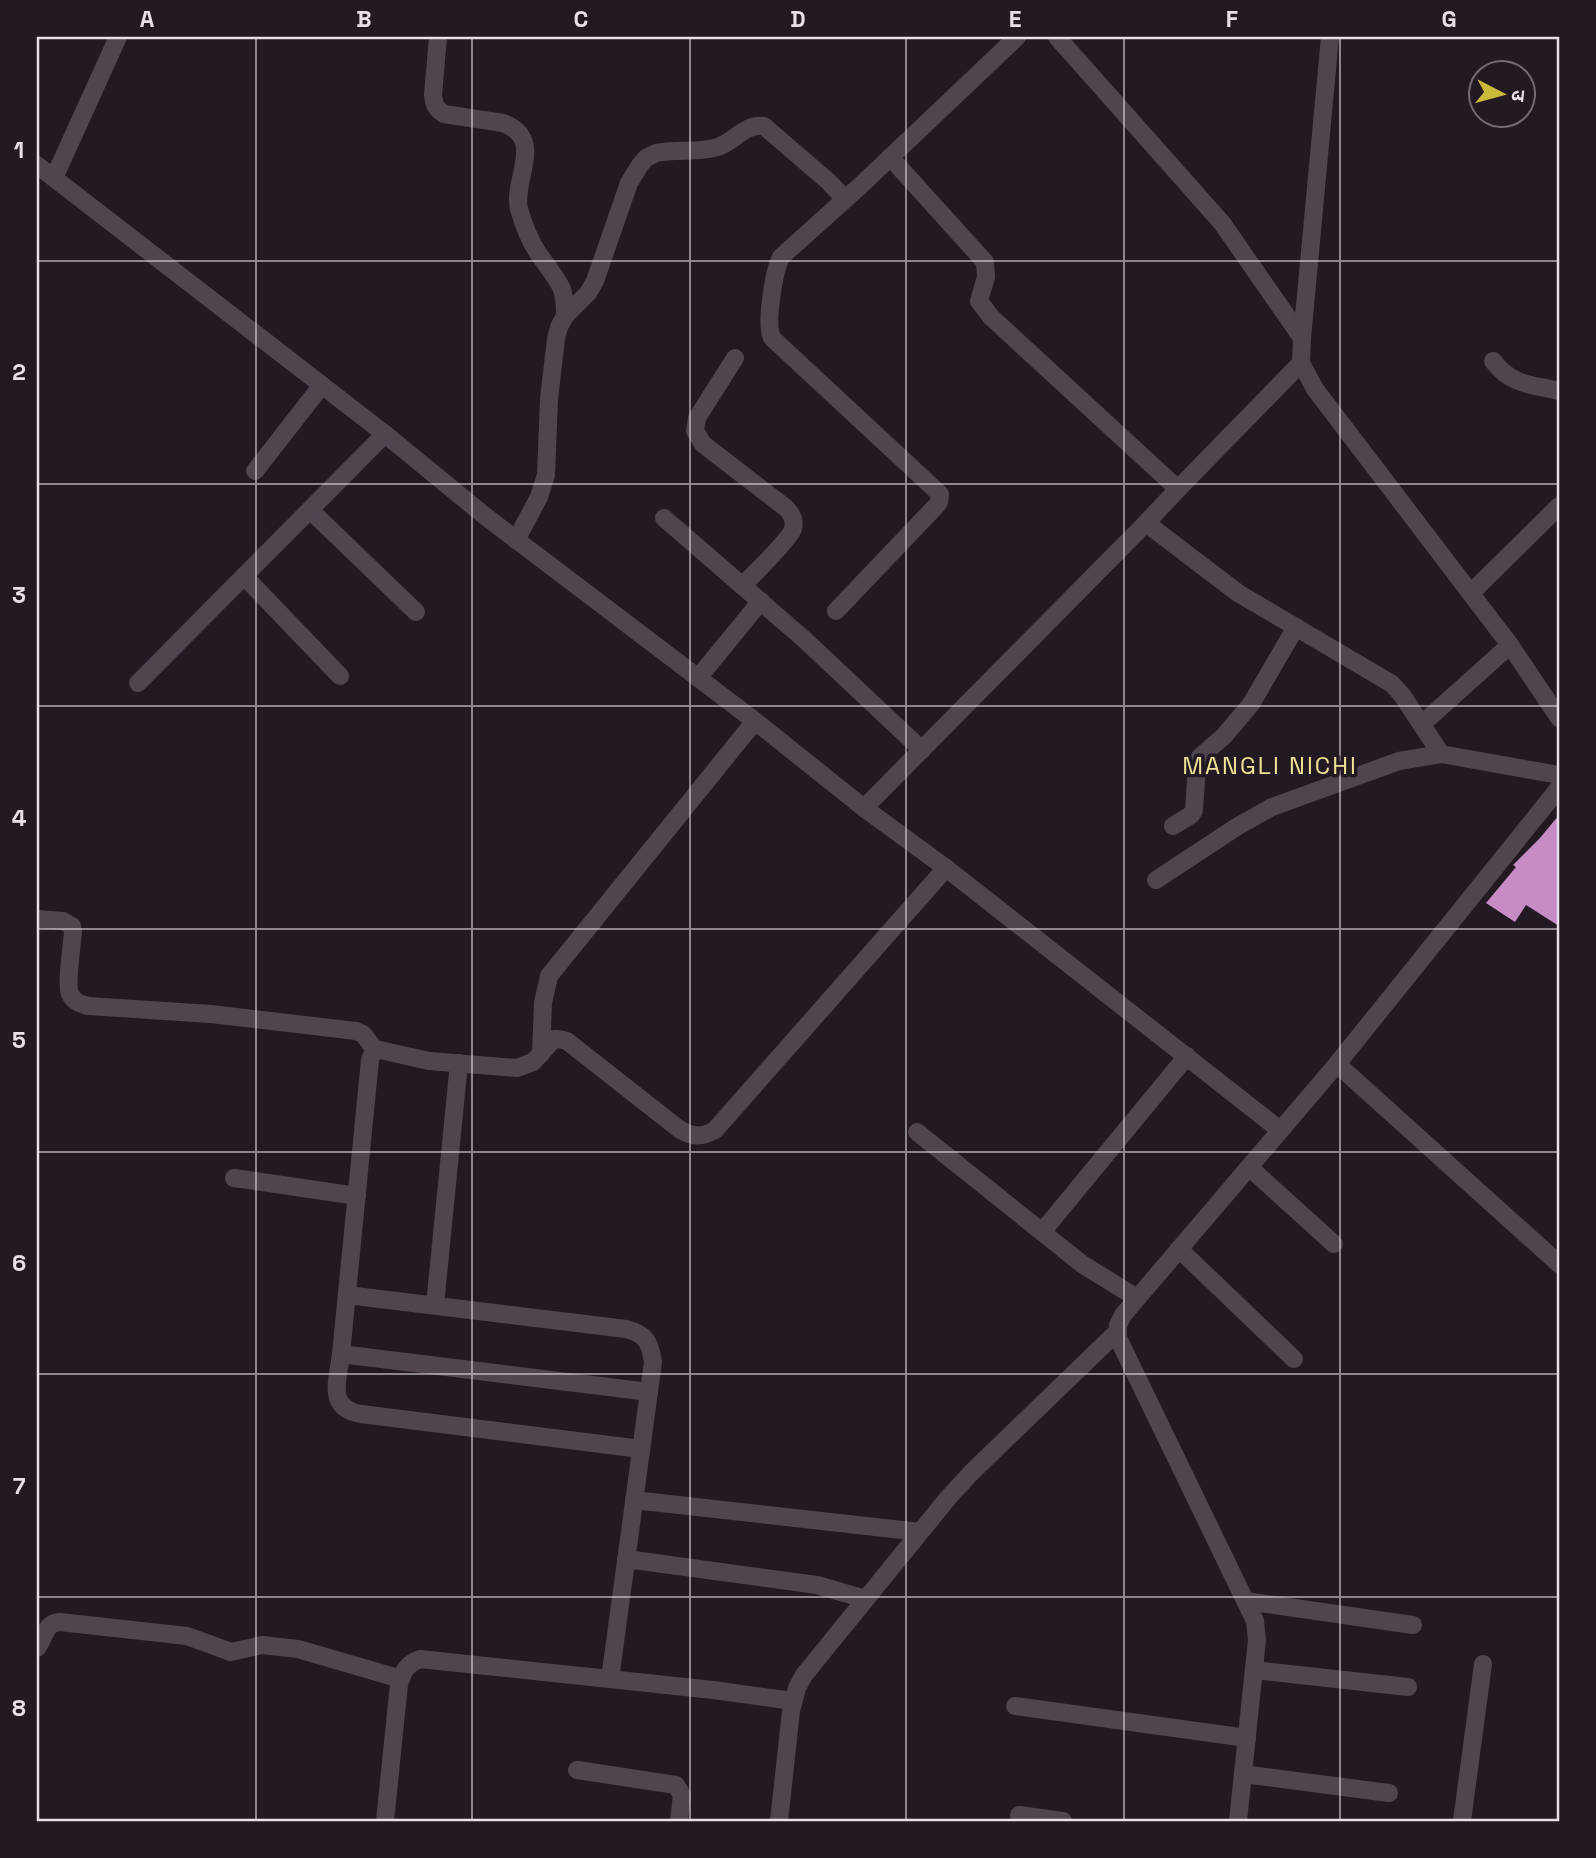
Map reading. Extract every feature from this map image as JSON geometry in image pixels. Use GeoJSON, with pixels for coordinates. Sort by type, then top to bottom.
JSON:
{"type":"FeatureCollection","features":[{"type":"Feature","properties":{"kind":"street"},"geometry":{"type":"LineString","coordinates":[[54,178],[118,37]]}},
{"type":"Feature","properties":{"kind":"street"},"geometry":{"type":"LineString","coordinates":[[438,37],[433,96],[437,110],[444,114],[503,123],[512,126],[520,134],[526,155],[518,206],[537,251],[563,291],[565,316]]}},
{"type":"Feature","properties":{"kind":"street"},"geometry":{"type":"LineString","coordinates":[[836,611],[936,506],[940,498],[938,490],[777,344],[769,332],[775,279],[782,257],[1017,37]]}},
{"type":"Feature","properties":{"kind":"street"},"geometry":{"type":"LineString","coordinates":[[1056,37],[1222,223],[1302,338]]}},
{"type":"Feature","properties":{"kind":"street"},"geometry":{"type":"LineString","coordinates":[[1330,37],[1301,363],[1315,388],[1510,645],[1559,718]]}},
{"type":"Feature","properties":{"kind":"street"},"geometry":{"type":"LineString","coordinates":[[516,540],[539,497],[546,474],[549,399],[559,327],[565,316],[595,282],[629,183],[646,158],[656,153],[718,147],[755,125],[764,127],[845,198]]}},
{"type":"Feature","properties":{"kind":"street"},"geometry":{"type":"LineString","coordinates":[[890,157],[985,262],[986,277],[979,301],[991,317],[1178,489]]}},
{"type":"Feature","properties":{"kind":"street"},"geometry":{"type":"LineString","coordinates":[[37,165],[385,434],[516,540],[946,868],[1280,1130]]}},
{"type":"Feature","properties":{"kind":"street"},"geometry":{"type":"LineString","coordinates":[[735,358],[697,418],[695,431],[703,443],[786,508],[794,523],[790,535],[742,586]]}},
{"type":"Feature","properties":{"kind":"street"},"geometry":{"type":"LineString","coordinates":[[1493,361],[1501,372],[1516,381],[1559,391]]}},
{"type":"Feature","properties":{"kind":"street"},"geometry":{"type":"LineString","coordinates":[[864,808],[1301,363]]}},
{"type":"Feature","properties":{"kind":"street"},"geometry":{"type":"LineString","coordinates":[[255,471],[321,386]]}},
{"type":"Feature","properties":{"kind":"street"},"geometry":{"type":"LineString","coordinates":[[138,682],[385,434]]}},
{"type":"Feature","properties":{"kind":"street"},"geometry":{"type":"LineString","coordinates":[[1471,593],[1559,506]]}},
{"type":"Feature","properties":{"kind":"street"},"geometry":{"type":"LineString","coordinates":[[310,510],[416,612]]}},
{"type":"Feature","properties":{"kind":"street"},"geometry":{"type":"LineString","coordinates":[[664,518],[805,640],[922,750]]}},
{"type":"Feature","properties":{"kind":"street"},"geometry":{"type":"LineString","coordinates":[[1146,523],[1222,582],[1392,684],[1441,754]]}},
{"type":"Feature","properties":{"kind":"street"},"geometry":{"type":"LineString","coordinates":[[244,576],[340,676]]}},
{"type":"Feature","properties":{"kind":"street"},"geometry":{"type":"LineString","coordinates":[[698,678],[761,601]]}},
{"type":"Feature","properties":{"kind":"street"},"geometry":{"type":"LineString","coordinates":[[1173,826],[1191,815],[1194,810],[1200,757],[1224,736],[1251,704],[1296,626]]}},
{"type":"Feature","properties":{"kind":"street"},"geometry":{"type":"LineString","coordinates":[[1422,724],[1510,645]]}},
{"type":"Feature","properties":{"kind":"street"},"geometry":{"type":"LineString","coordinates":[[541,1054],[542,1003],[549,976],[755,721]]}},
{"type":"Feature","properties":{"kind":"street"},"geometry":{"type":"LineString","coordinates":[[1156,880],[1272,807],[1399,761],[1441,754],[1559,775]]}},
{"type":"Feature","properties":{"kind":"street"},"geometry":{"type":"LineString","coordinates":[[1238,1821],[1256,1627],[1252,1613],[1117,1332],[1118,1325],[1137,1298],[1337,1064],[1559,788]]}},
{"type":"Feature","properties":{"kind":"street"},"geometry":{"type":"LineString","coordinates":[[376,1051],[429,1061],[517,1068],[533,1062],[554,1039],[559,1038],[567,1041],[678,1129],[690,1135],[708,1134],[715,1130],[946,868]]}},
{"type":"Feature","properties":{"kind":"street"},"geometry":{"type":"LineString","coordinates":[[37,919],[63,921],[72,926],[68,988],[80,1004],[211,1014],[349,1030],[363,1034],[376,1051]]}},
{"type":"Feature","properties":{"kind":"street"},"geometry":{"type":"LineString","coordinates":[[376,1051],[370,1060],[338,1401],[350,1412],[642,1449]]}},
{"type":"Feature","properties":{"kind":"street"},"geometry":{"type":"LineString","coordinates":[[1042,1232],[1187,1056]]}},
{"type":"Feature","properties":{"kind":"street"},"geometry":{"type":"LineString","coordinates":[[435,1306],[459,1063]]}},
{"type":"Feature","properties":{"kind":"street"},"geometry":{"type":"LineString","coordinates":[[1337,1064],[1559,1264]]}},
{"type":"Feature","properties":{"kind":"street"},"geometry":{"type":"LineString","coordinates":[[917,1132],[1093,1272],[1137,1298]]}},
{"type":"Feature","properties":{"kind":"street"},"geometry":{"type":"LineString","coordinates":[[1250,1167],[1334,1244]]}},
{"type":"Feature","properties":{"kind":"street"},"geometry":{"type":"LineString","coordinates":[[234,1178],[357,1196]]}},
{"type":"Feature","properties":{"kind":"street"},"geometry":{"type":"LineString","coordinates":[[1179,1249],[1294,1359]]}},
{"type":"Feature","properties":{"kind":"street"},"geometry":{"type":"LineString","coordinates":[[347,1295],[626,1329],[636,1331],[645,1338],[651,1348],[653,1362],[610,1679]]}},
{"type":"Feature","properties":{"kind":"street"},"geometry":{"type":"LineString","coordinates":[[779,1821],[791,1711],[797,1688],[804,1675],[971,1473],[1117,1332]]}},
{"type":"Feature","properties":{"kind":"street"},"geometry":{"type":"LineString","coordinates":[[341,1354],[649,1392]]}},
{"type":"Feature","properties":{"kind":"street"},"geometry":{"type":"LineString","coordinates":[[634,1500],[920,1532]]}},
{"type":"Feature","properties":{"kind":"street"},"geometry":{"type":"LineString","coordinates":[[626,1559],[817,1585],[865,1600]]}},
{"type":"Feature","properties":{"kind":"street"},"geometry":{"type":"LineString","coordinates":[[1246,1601],[1413,1625]]}},
{"type":"Feature","properties":{"kind":"street"},"geometry":{"type":"LineString","coordinates":[[37,1648],[48,1626],[60,1622],[187,1636],[230,1652],[262,1645],[298,1648],[401,1679]]}},
{"type":"Feature","properties":{"kind":"street"},"geometry":{"type":"LineString","coordinates":[[384,1821],[402,1672],[408,1665],[420,1659],[793,1701]]}},
{"type":"Feature","properties":{"kind":"street"},"geometry":{"type":"LineString","coordinates":[[1462,1821],[1483,1664]]}},
{"type":"Feature","properties":{"kind":"street"},"geometry":{"type":"LineString","coordinates":[[1254,1670],[1408,1687]]}},
{"type":"Feature","properties":{"kind":"street"},"geometry":{"type":"LineString","coordinates":[[1015,1706],[1247,1738]]}},
{"type":"Feature","properties":{"kind":"street"},"geometry":{"type":"LineString","coordinates":[[577,1770],[676,1785],[682,1795],[679,1821]]}},
{"type":"Feature","properties":{"kind":"street"},"geometry":{"type":"LineString","coordinates":[[1243,1774],[1389,1793]]}},
{"type":"Feature","properties":{"kind":"street"},"geometry":{"type":"LineString","coordinates":[[1019,1815],[1063,1821]]}},
{"type":"Feature","properties":{"kind":"building"},"geometry":{"type":"Polygon","coordinates":[[[1559,815],[1559,926],[1526,905],[1515,922],[1486,903],[1516,867],[1513,865],[1559,815]]]}},
{"type":"Feature","properties":{"kind":"district","name":"MANGLI NICHI"},"geometry":{"type":"Point","coordinates":[1270,766]}}]}
